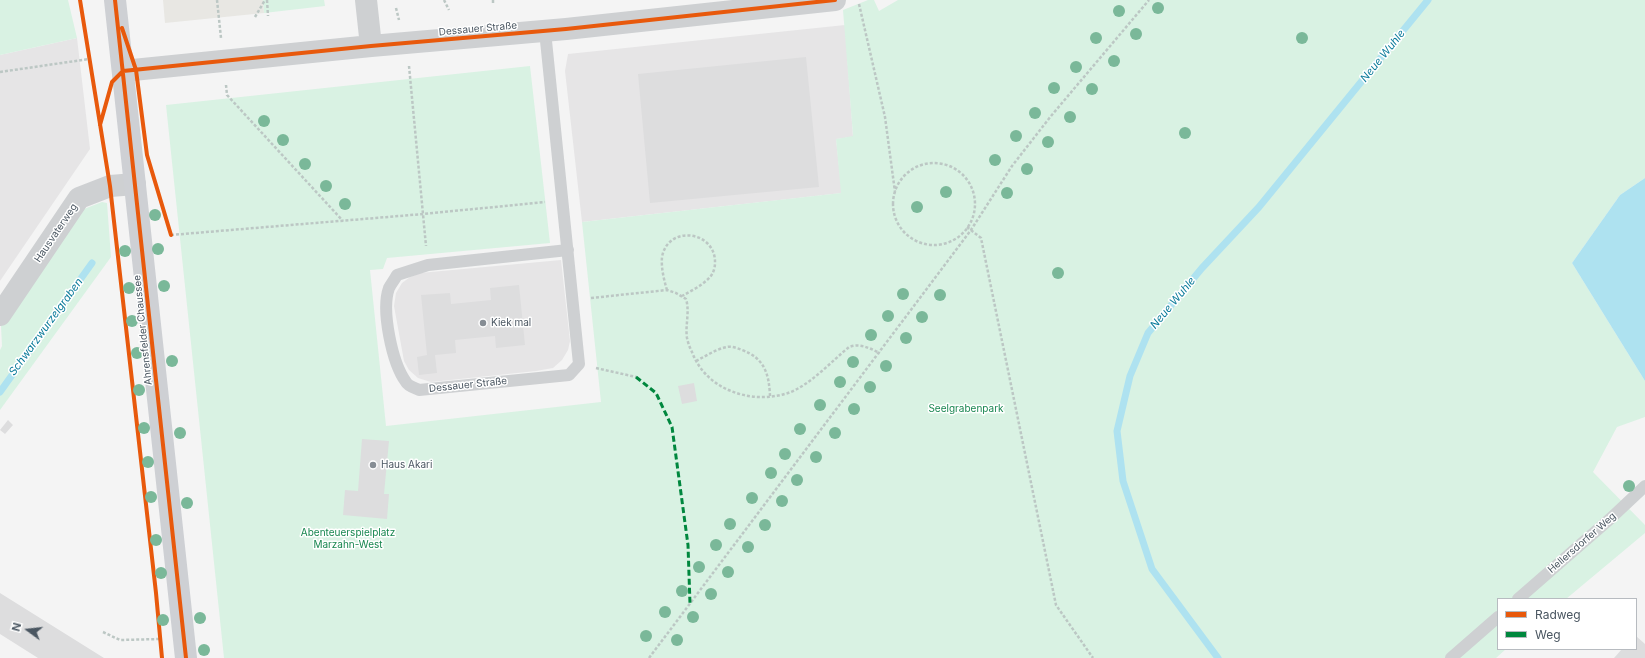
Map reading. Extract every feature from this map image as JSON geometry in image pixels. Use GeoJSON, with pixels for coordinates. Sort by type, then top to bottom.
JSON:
{"type":"FeatureCollection","features":[{"type":"Feature","properties":{"kind":"main road","name":"Ahrensfelder Chaussee"},"geometry":{"type":"LineString","coordinates":[[115,0],[186,658]]}},
{"type":"Feature","properties":{"kind":"street"},"geometry":{"type":"LineString","coordinates":[[366,0],[371,46]]}},
{"type":"Feature","properties":{"kind":"street","name":"Dessauer Straße"},"geometry":{"type":"LineString","coordinates":[[123,71],[371,46],[545,31],[835,0]]}},
{"type":"Feature","properties":{"kind":"street","name":"Hausvaterweg"},"geometry":{"type":"LineString","coordinates":[[0,316],[79,198],[110,186],[135,184]]}},
{"type":"Feature","properties":{"kind":"lane"},"geometry":{"type":"LineString","coordinates":[[545,31],[579,364]]}},
{"type":"Feature","properties":{"kind":"lane","name":"Dessauer Straße"},"geometry":{"type":"LineString","coordinates":[[568,250],[428,265],[397,275],[389,288],[385,310],[390,342],[400,372],[406,384],[419,390],[569,375],[579,364]]}},
{"type":"Feature","properties":{"kind":"lane","name":"Hellersdorfer Weg"},"geometry":{"type":"LineString","coordinates":[[1519,598],[1611,518],[1645,486]]}},
{"type":"Feature","properties":{"kind":"lane"},"geometry":{"type":"LineString","coordinates":[[1451,658],[1497,618]]}},
{"type":"Feature","properties":{"kind":"path"},"geometry":{"type":"LineString","coordinates":[[217,0],[224,62]]}},
{"type":"Feature","properties":{"kind":"path"},"geometry":{"type":"LineString","coordinates":[[266,0],[268,16]]}},
{"type":"Feature","properties":{"kind":"path"},"geometry":{"type":"LineString","coordinates":[[255,17],[266,0]]}},
{"type":"Feature","properties":{"kind":"path"},"geometry":{"type":"LineString","coordinates":[[444,0],[449,10]]}},
{"type":"Feature","properties":{"kind":"path"},"geometry":{"type":"LineString","coordinates":[[493,0],[493,5]]}},
{"type":"Feature","properties":{"kind":"path"},"geometry":{"type":"LineString","coordinates":[[857,0],[864,22],[885,117],[895,192],[893,206],[896,220],[903,231],[914,240],[926,244],[940,245],[953,240],[964,232],[970,222],[974,210],[974,199],[970,187],[964,177],[955,170],[944,165],[921,165],[910,170],[901,180],[895,192]]}},
{"type":"Feature","properties":{"kind":"path"},"geometry":{"type":"LineString","coordinates":[[649,658],[880,353],[971,230],[1012,166],[1051,116],[1150,0]]}},
{"type":"Feature","properties":{"kind":"path"},"geometry":{"type":"LineString","coordinates":[[0,72],[89,59]]}},
{"type":"Feature","properties":{"kind":"path"},"geometry":{"type":"LineString","coordinates":[[410,74],[428,265]]}},
{"type":"Feature","properties":{"kind":"path"},"geometry":{"type":"LineString","coordinates":[[228,95],[343,221]]}},
{"type":"Feature","properties":{"kind":"path"},"geometry":{"type":"LineString","coordinates":[[169,228],[171,235],[423,214],[563,200]]}},
{"type":"Feature","properties":{"kind":"path"},"geometry":{"type":"LineString","coordinates":[[967,227],[981,238],[1056,605],[1093,658]]}},
{"type":"Feature","properties":{"kind":"path"},"geometry":{"type":"LineString","coordinates":[[667,290],[662,261],[668,244],[674,239],[682,236],[690,235],[699,238],[713,248],[716,258],[715,267],[710,277],[682,296]]}},
{"type":"Feature","properties":{"kind":"path"},"geometry":{"type":"LineString","coordinates":[[573,300],[667,290],[682,296],[686,299],[689,307],[687,338],[696,362],[700,368],[725,390],[741,394],[764,397],[789,392],[808,382],[849,347],[855,345],[865,346],[880,353]]}},
{"type":"Feature","properties":{"kind":"path"},"geometry":{"type":"LineString","coordinates":[[696,362],[717,350],[729,346],[751,353],[759,360],[766,370],[770,382],[770,396]]}},
{"type":"Feature","properties":{"kind":"path"},"geometry":{"type":"LineString","coordinates":[[579,364],[636,377]]}},
{"type":"Feature","properties":{"kind":"path"},"geometry":{"type":"LineString","coordinates":[[103,632],[120,640],[160,639]]}},
{"type":"Feature","properties":{"kind":"shaded area"},"geometry":{"type":"Polygon","coordinates":[[[163,0],[263,0],[264,13],[165,23],[163,0]]]}},
{"type":"Feature","properties":{"kind":"shaded area"},"geometry":{"type":"Polygon","coordinates":[[[845,25],[853,137],[836,139],[842,193],[582,222],[565,71],[568,54],[845,25]]]}},
{"type":"Feature","properties":{"kind":"shaded area"},"geometry":{"type":"Polygon","coordinates":[[[77,38],[90,149],[0,281],[0,55],[77,38]]]}},
{"type":"Feature","properties":{"kind":"shaded area","name":"Kiek mal"},"geometry":{"type":"Polygon","coordinates":[[[561,260],[570,341],[568,350],[562,360],[553,368],[431,382],[418,378],[409,370],[404,361],[394,306],[396,293],[402,283],[410,277],[420,273],[561,260]]]}},
{"type":"Feature","properties":{"kind":"green space"},"geometry":{"type":"Polygon","coordinates":[[[0,0],[68,0],[77,38],[0,55],[0,0]]]}},
{"type":"Feature","properties":{"kind":"green space"},"geometry":{"type":"Polygon","coordinates":[[[263,0],[324,0],[325,6],[264,13],[263,0]]]}},
{"type":"Feature","properties":{"kind":"green space"},"geometry":{"type":"Polygon","coordinates":[[[868,0],[874,0],[879,11],[898,0],[1645,0],[1645,178],[1620,195],[1572,263],[1645,381],[1645,417],[1617,427],[1593,472],[1645,525],[1645,533],[1567,598],[1497,598],[1497,650],[1505,650],[1496,658],[224,658],[166,105],[530,66],[550,243],[387,258],[383,269],[370,270],[386,426],[601,402],[582,222],[841,193],[836,139],[853,136],[843,10],[868,0]]]}},
{"type":"Feature","properties":{"kind":"green space"},"geometry":{"type":"Polygon","coordinates":[[[102,202],[107,203],[111,257],[0,410],[0,350],[2,346],[1,326],[18,299],[84,209],[102,202]]]}},
{"type":"Feature","properties":{"kind":"water"},"geometry":{"type":"Polygon","coordinates":[[[1645,178],[1645,381],[1572,263],[1620,195],[1645,178]]]}},
{"type":"Feature","properties":{"kind":"building"},"geometry":{"type":"Polygon","coordinates":[[[806,57],[819,187],[650,203],[638,74],[806,57]]]}},
{"type":"Feature","properties":{"kind":"building"},"geometry":{"type":"Polygon","coordinates":[[[519,285],[525,345],[496,348],[495,336],[455,340],[456,353],[435,355],[437,373],[419,375],[417,357],[427,355],[421,295],[450,293],[451,304],[491,300],[490,288],[519,285]]]}},
{"type":"Feature","properties":{"kind":"building"},"geometry":{"type":"Polygon","coordinates":[[[694,383],[697,401],[682,404],[678,386],[694,383]]]}},
{"type":"Feature","properties":{"kind":"building"},"geometry":{"type":"Polygon","coordinates":[[[8,420],[13,425],[5,434],[0,430],[8,420]]]}},
{"type":"Feature","properties":{"kind":"building","name":"Haus Akari"},"geometry":{"type":"Polygon","coordinates":[[[362,439],[389,441],[384,494],[389,494],[387,519],[343,515],[345,490],[358,491],[362,439]]]}},
{"type":"Feature","properties":{"kind":"building"},"geometry":{"type":"Polygon","coordinates":[[[0,593],[104,658],[38,658],[0,634],[0,593]]]}},
{"type":"Feature","properties":{"kind":"building"},"geometry":{"type":"Polygon","coordinates":[[[1637,637],[1645,644],[1645,658],[1614,658],[1621,650],[1637,650],[1637,637]]]}},
{"type":"Feature","properties":{"kind":"waterway","name":"Neue Wuhle"},"geometry":{"type":"LineString","coordinates":[[1218,658],[1152,569],[1123,481],[1117,431],[1130,376],[1148,333],[1202,268],[1259,207],[1428,0]]}},
{"type":"Feature","properties":{"kind":"waterway","name":"Schwarzwurzelgraben"},"geometry":{"type":"LineString","coordinates":[[0,392],[92,263]]}},
{"type":"Feature","properties":{"kind":"marked path"},"geometry":{"type":"LineString","coordinates":[[636,377],[656,393],[672,427],[688,545],[690,604]]}},
{"type":"Feature","properties":{"kind":"cycle path"},"geometry":{"type":"LineString","coordinates":[[80,0],[110,186],[162,658]]}},
{"type":"Feature","properties":{"kind":"cycle path"},"geometry":{"type":"LineString","coordinates":[[115,0],[186,658]]}},
{"type":"Feature","properties":{"kind":"cycle path"},"geometry":{"type":"LineString","coordinates":[[100,125],[112,82],[123,71],[371,46],[566,29],[835,0]]}},
{"type":"Feature","properties":{"kind":"cycle path"},"geometry":{"type":"LineString","coordinates":[[122,28],[136,70],[147,155],[171,235]]}},
{"type":"Feature","properties":{"kind":"place","name":"Kiek mal"},"geometry":{"type":"Point","coordinates":[483,323]}},
{"type":"Feature","properties":{"kind":"place","name":"Haus Akari"},"geometry":{"type":"Point","coordinates":[373,465]}},
{"type":"Feature","properties":{"kind":"park label","name":"Seelgrabenpark"},"geometry":{"type":"Point","coordinates":[966,409]}},
{"type":"Feature","properties":{"kind":"park label","name":"Abenteuerspielplatz Marzahn-West"},"geometry":{"type":"Point","coordinates":[348,538]}}]}
